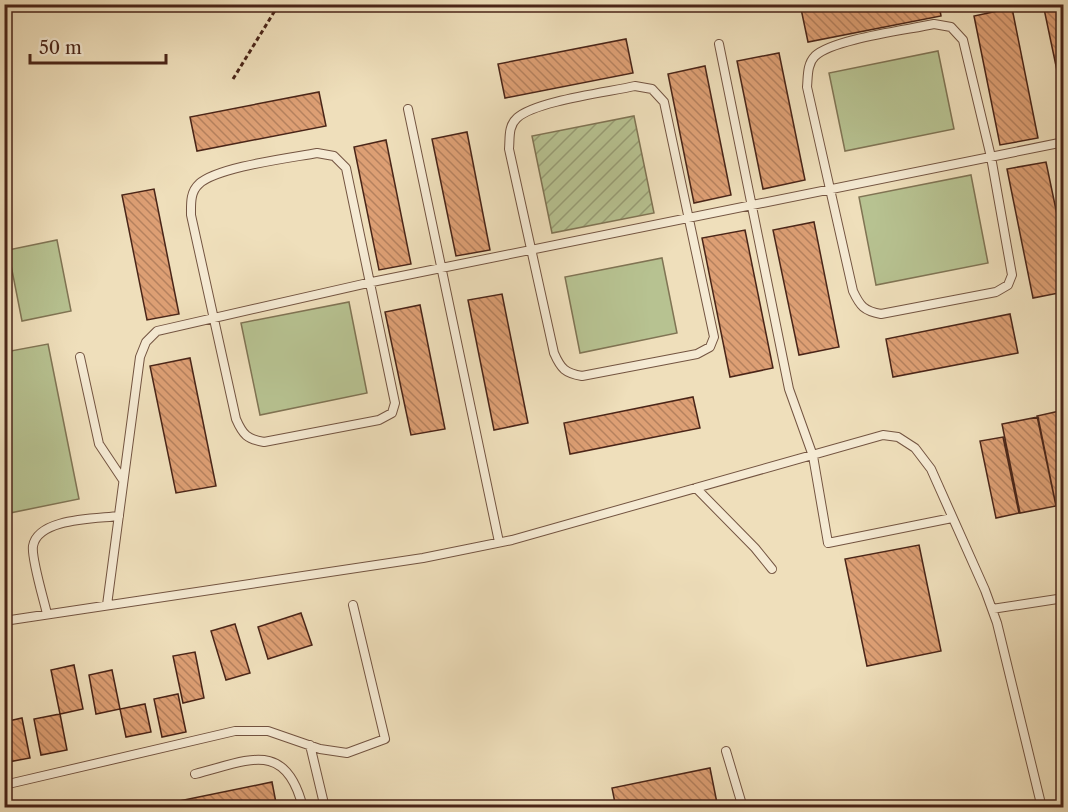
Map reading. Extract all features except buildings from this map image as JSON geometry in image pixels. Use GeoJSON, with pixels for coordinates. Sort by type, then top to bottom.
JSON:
{"type":"FeatureCollection","features":[{"type":"Feature","properties":{"kind":"lane"},"geometry":{"type":"LineString","coordinates":[[934,24],[951,27],[963,40],[991,157],[1012,274],[1008,285],[996,292],[881,314],[866,311],[859,306],[853,291],[830,190],[807,87],[808,66],[831,46],[934,24]]}},
{"type":"Feature","properties":{"kind":"lane"},"geometry":{"type":"LineString","coordinates":[[719,44],[789,389],[813,456],[828,543],[952,518]]}},
{"type":"Feature","properties":{"kind":"lane"},"geometry":{"type":"LineString","coordinates":[[635,86],[652,89],[664,102],[714,337],[710,347],[698,354],[582,376],[568,373],[561,368],[554,353],[533,251],[509,149],[510,128],[513,123],[533,108],[635,86]]}},
{"type":"Feature","properties":{"kind":"lane"},"geometry":{"type":"LineString","coordinates":[[408,109],[499,542]]}},
{"type":"Feature","properties":{"kind":"lane"},"geometry":{"type":"LineString","coordinates":[[107,605],[140,357],[146,342],[157,331],[372,282],[1064,142]]}},
{"type":"Feature","properties":{"kind":"lane"},"geometry":{"type":"LineString","coordinates":[[317,153],[334,156],[346,168],[372,282],[395,403],[392,413],[379,420],[264,442],[249,440],[242,434],[236,419],[215,318],[191,215],[191,195],[198,184],[214,174],[317,153]]}},
{"type":"Feature","properties":{"kind":"lane"},"geometry":{"type":"LineString","coordinates":[[80,357],[99,444],[123,480]]}},
{"type":"Feature","properties":{"kind":"lane"},"geometry":{"type":"LineString","coordinates":[[4,621],[423,558],[499,542],[883,435],[898,437],[915,448],[931,469],[992,609],[1042,807]]}},
{"type":"Feature","properties":{"kind":"lane"},"geometry":{"type":"LineString","coordinates":[[696,488],[755,548],[772,569]]}},
{"type":"Feature","properties":{"kind":"lane"},"geometry":{"type":"LineString","coordinates":[[47,614],[33,548],[38,534],[49,526],[119,516]]}},
{"type":"Feature","properties":{"kind":"lane"},"geometry":{"type":"LineString","coordinates":[[992,609],[1064,598]]}},
{"type":"Feature","properties":{"kind":"lane"},"geometry":{"type":"LineString","coordinates":[[4,785],[235,731],[268,730],[310,745],[347,753],[385,739],[353,605]]}},
{"type":"Feature","properties":{"kind":"lane"},"geometry":{"type":"LineString","coordinates":[[310,745],[325,807]]}},
{"type":"Feature","properties":{"kind":"lane"},"geometry":{"type":"LineString","coordinates":[[726,751],[743,807]]}},
{"type":"Feature","properties":{"kind":"lane"},"geometry":{"type":"LineString","coordinates":[[195,774],[260,758],[287,769],[298,786],[303,807]]}},
{"type":"Feature","properties":{"kind":"path"},"geometry":{"type":"LineString","coordinates":[[233,79],[279,4]]}},
{"type":"Feature","properties":{"kind":"green space"},"geometry":{"type":"Polygon","coordinates":[[[938,51],[954,129],[845,151],[829,73],[938,51]]]}},
{"type":"Feature","properties":{"kind":"green space"},"geometry":{"type":"Polygon","coordinates":[[[634,116],[654,213],[552,233],[532,136],[634,116]]]}},
{"type":"Feature","properties":{"kind":"green space"},"geometry":{"type":"Polygon","coordinates":[[[971,175],[988,263],[876,285],[859,197],[971,175]]]}},
{"type":"Feature","properties":{"kind":"green space"},"geometry":{"type":"Polygon","coordinates":[[[57,240],[71,311],[22,321],[8,250],[57,240]]]}},
{"type":"Feature","properties":{"kind":"green space"},"geometry":{"type":"Polygon","coordinates":[[[662,258],[677,333],[580,353],[565,277],[662,258]]]}},
{"type":"Feature","properties":{"kind":"green space"},"geometry":{"type":"Polygon","coordinates":[[[349,302],[367,393],[260,415],[241,323],[349,302]]]}},
{"type":"Feature","properties":{"kind":"green space"},"geometry":{"type":"Polygon","coordinates":[[[48,344],[79,499],[5,514],[5,352],[48,344]]]}}]}
